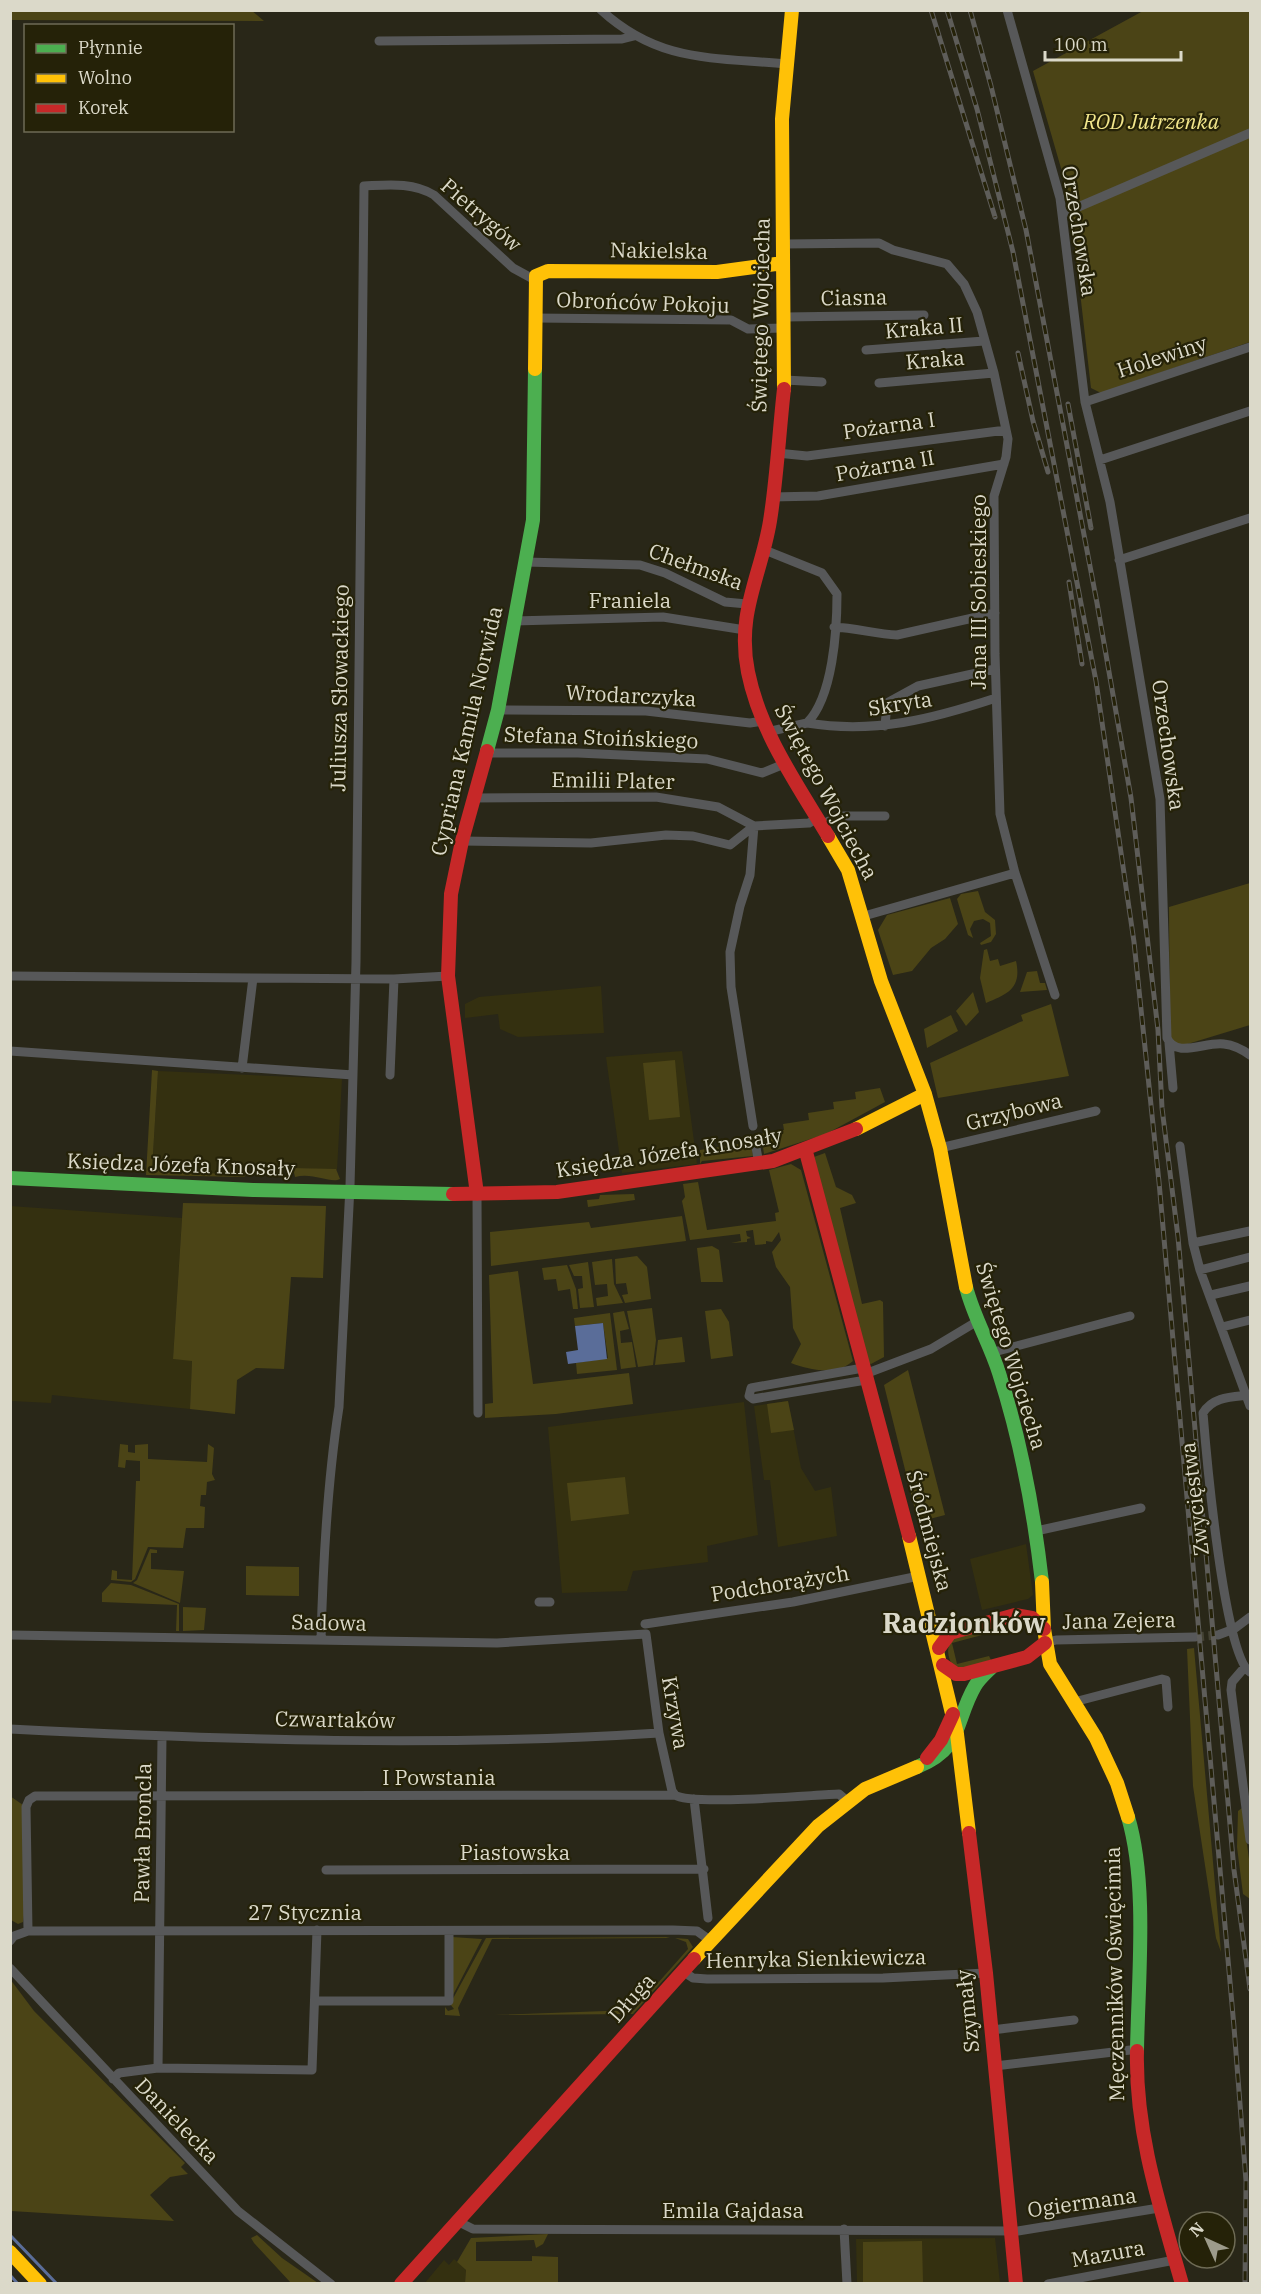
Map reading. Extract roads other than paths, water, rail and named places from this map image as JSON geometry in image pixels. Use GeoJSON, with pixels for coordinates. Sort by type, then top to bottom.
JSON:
{"type":"FeatureCollection","features":[{"type":"Feature","properties":{"kind":"street"},"geometry":{"type":"LineString","coordinates":[[601,10],[634,36],[662,49],[682,54],[786,64]]}},
{"type":"Feature","properties":{"kind":"street","name":"Świętego Wojciecha"},"geometry":{"type":"LineString","coordinates":[[792,10],[782,119],[785,380],[770,522],[747,604],[745,630],[748,673],[765,726],[784,765],[848,870],[864,916],[881,981],[925,1094],[940,1148],[958,1253],[976,1322],[999,1372],[1019,1445],[1036,1531],[1043,1586],[1044,1636]]}},
{"type":"Feature","properties":{"kind":"street","name":"Orzechowska"},"geometry":{"type":"LineString","coordinates":[[1007,10],[1053,172],[1062,214],[1085,402],[1100,460],[1119,560],[1160,800],[1168,1041],[1173,1088]]}},
{"type":"Feature","properties":{"kind":"street"},"geometry":{"type":"LineString","coordinates":[[379,41],[622,39],[634,36]]}},
{"type":"Feature","properties":{"kind":"street"},"geometry":{"type":"LineString","coordinates":[[1062,214],[1251,133]]}},
{"type":"Feature","properties":{"kind":"street","name":"Pietrygów"},"geometry":{"type":"LineString","coordinates":[[364,186],[396,184],[423,189],[434,195],[513,268],[535,278]]}},
{"type":"Feature","properties":{"kind":"street","name":"Juliusza Słowackiego"},"geometry":{"type":"LineString","coordinates":[[349,1191],[356,978],[364,186]]}},
{"type":"Feature","properties":{"kind":"street","name":"Jana III Sobieskiego"},"geometry":{"type":"LineString","coordinates":[[784,244],[879,243],[893,250],[935,261],[951,267],[964,284],[977,312],[994,373],[1008,439],[1004,464],[994,496],[995,669],[1000,814],[1016,873],[1055,995]]}},
{"type":"Feature","properties":{"kind":"street","name":"Nakielska"},"geometry":{"type":"LineString","coordinates":[[535,278],[548,271],[717,272],[783,263]]}},
{"type":"Feature","properties":{"kind":"street","name":"Cypriana Kamila Norwida"},"geometry":{"type":"LineString","coordinates":[[477,1194],[448,976],[451,894],[462,841],[498,710],[533,520],[535,278]]}},
{"type":"Feature","properties":{"kind":"street","name":"Ciasna"},"geometry":{"type":"LineString","coordinates":[[785,323],[924,315]]}},
{"type":"Feature","properties":{"kind":"street","name":"Obrońców Pokoju"},"geometry":{"type":"LineString","coordinates":[[535,318],[731,320],[748,329],[785,323]]}},
{"type":"Feature","properties":{"kind":"street","name":"Kraka II"},"geometry":{"type":"LineString","coordinates":[[866,350],[984,341]]}},
{"type":"Feature","properties":{"kind":"street","name":"Holewiny"},"geometry":{"type":"LineString","coordinates":[[1085,402],[1251,347]]}},
{"type":"Feature","properties":{"kind":"street","name":"Kraka"},"geometry":{"type":"LineString","coordinates":[[879,383],[994,373]]}},
{"type":"Feature","properties":{"kind":"street"},"geometry":{"type":"LineString","coordinates":[[785,380],[822,382]]}},
{"type":"Feature","properties":{"kind":"street"},"geometry":{"type":"LineString","coordinates":[[1100,460],[1251,411]]}},
{"type":"Feature","properties":{"kind":"street","name":"Pożarna I"},"geometry":{"type":"LineString","coordinates":[[777,453],[807,456],[1006,430]]}},
{"type":"Feature","properties":{"kind":"street","name":"Pożarna II"},"geometry":{"type":"LineString","coordinates":[[772,497],[818,496],[1004,464]]}},
{"type":"Feature","properties":{"kind":"street"},"geometry":{"type":"LineString","coordinates":[[1119,560],[1251,518]]}},
{"type":"Feature","properties":{"kind":"street"},"geometry":{"type":"LineString","coordinates":[[762,549],[822,573],[832,582],[837,594],[825,692],[807,723]]}},
{"type":"Feature","properties":{"kind":"street","name":"Chełmska"},"geometry":{"type":"LineString","coordinates":[[525,562],[640,565],[665,573],[725,602],[747,604]]}},
{"type":"Feature","properties":{"kind":"street"},"geometry":{"type":"LineString","coordinates":[[834,627],[858,628],[880,634],[897,635],[995,613]]}},
{"type":"Feature","properties":{"kind":"street","name":"Franiela"},"geometry":{"type":"LineString","coordinates":[[514,621],[663,617],[745,630]]}},
{"type":"Feature","properties":{"kind":"street"},"geometry":{"type":"LineString","coordinates":[[885,726],[887,703],[918,686],[995,669]]}},
{"type":"Feature","properties":{"kind":"street","name":"Skryta"},"geometry":{"type":"LineString","coordinates":[[807,723],[838,728],[885,726],[946,715],[996,698]]}},
{"type":"Feature","properties":{"kind":"street","name":"Wrodarczyka"},"geometry":{"type":"LineString","coordinates":[[498,710],[645,711],[765,726],[807,723]]}},
{"type":"Feature","properties":{"kind":"street","name":"Stefana Stoińskiego"},"geometry":{"type":"LineString","coordinates":[[486,753],[579,753],[707,759],[762,773],[784,765]]}},
{"type":"Feature","properties":{"kind":"street","name":"Emilii Plater"},"geometry":{"type":"LineString","coordinates":[[473,798],[656,796],[718,807],[754,826]]}},
{"type":"Feature","properties":{"kind":"street"},"geometry":{"type":"LineString","coordinates":[[462,841],[591,843],[666,835],[693,836],[730,845],[754,826],[818,822],[840,816],[885,816]]}},
{"type":"Feature","properties":{"kind":"street"},"geometry":{"type":"LineString","coordinates":[[753,1126],[731,987],[730,952],[750,875],[754,826]]}},
{"type":"Feature","properties":{"kind":"street"},"geometry":{"type":"LineString","coordinates":[[864,916],[1016,873]]}},
{"type":"Feature","properties":{"kind":"street"},"geometry":{"type":"LineString","coordinates":[[10,976],[394,979],[448,976]]}},
{"type":"Feature","properties":{"kind":"street"},"geometry":{"type":"LineString","coordinates":[[242,1068],[253,978]]}},
{"type":"Feature","properties":{"kind":"street"},"geometry":{"type":"LineString","coordinates":[[390,1076],[394,979]]}},
{"type":"Feature","properties":{"kind":"street"},"geometry":{"type":"LineString","coordinates":[[1168,1041],[1178,1048],[1224,1044],[1251,1055]]}},
{"type":"Feature","properties":{"kind":"street"},"geometry":{"type":"LineString","coordinates":[[10,1052],[353,1075]]}},
{"type":"Feature","properties":{"kind":"street","name":"Księdza Józefa Knosały"},"geometry":{"type":"LineString","coordinates":[[10,1178],[253,1190],[477,1194],[557,1192],[759,1164],[806,1152],[925,1094]]}},
{"type":"Feature","properties":{"kind":"street","name":"Grzybowa"},"geometry":{"type":"LineString","coordinates":[[940,1148],[1096,1111]]}},
{"type":"Feature","properties":{"kind":"street"},"geometry":{"type":"LineString","coordinates":[[755,1142],[759,1164]]}},
{"type":"Feature","properties":{"kind":"street"},"geometry":{"type":"LineString","coordinates":[[1180,1146],[1193,1243],[1200,1270],[1249,1395],[1251,1406]]}},
{"type":"Feature","properties":{"kind":"street","name":"Śródmiejska"},"geometry":{"type":"LineString","coordinates":[[806,1152],[939,1648],[957,1734]]}},
{"type":"Feature","properties":{"kind":"street"},"geometry":{"type":"LineString","coordinates":[[321,1640],[327,1509],[333,1437],[339,1407],[349,1191]]}},
{"type":"Feature","properties":{"kind":"street"},"geometry":{"type":"LineString","coordinates":[[477,1194],[478,1413]]}},
{"type":"Feature","properties":{"kind":"street"},"geometry":{"type":"LineString","coordinates":[[1193,1243],[1251,1231]]}},
{"type":"Feature","properties":{"kind":"street"},"geometry":{"type":"LineString","coordinates":[[1200,1270],[1251,1257]]}},
{"type":"Feature","properties":{"kind":"street"},"geometry":{"type":"LineString","coordinates":[[1211,1296],[1251,1286]]}},
{"type":"Feature","properties":{"kind":"street"},"geometry":{"type":"LineString","coordinates":[[990,1353],[1130,1316]]}},
{"type":"Feature","properties":{"kind":"street"},"geometry":{"type":"LineString","coordinates":[[1222,1327],[1251,1320]]}},
{"type":"Feature","properties":{"kind":"street"},"geometry":{"type":"LineString","coordinates":[[865,1374],[750,1388],[749,1396],[753,1400],[865,1374],[931,1348],[976,1322]]}},
{"type":"Feature","properties":{"kind":"street","name":"Zwycięstwa"},"geometry":{"type":"LineString","coordinates":[[1247,1670],[1237,1650],[1209,1493],[1203,1413],[1208,1404],[1215,1400],[1249,1395]]}},
{"type":"Feature","properties":{"kind":"street"},"geometry":{"type":"LineString","coordinates":[[1036,1531],[1141,1508]]}},
{"type":"Feature","properties":{"kind":"street","name":"Podchorążych"},"geometry":{"type":"LineString","coordinates":[[646,1629],[919,1576]]}},
{"type":"Feature","properties":{"kind":"street"},"geometry":{"type":"LineString","coordinates":[[538,1602],[550,1602]]}},
{"type":"Feature","properties":{"kind":"street"},"geometry":{"type":"LineString","coordinates":[[939,1648],[941,1642],[950,1633],[1016,1615],[1032,1618],[1044,1636],[1027,1657],[991,1668],[956,1674],[943,1665]]}},
{"type":"Feature","properties":{"kind":"street"},"geometry":{"type":"LineString","coordinates":[[1218,1635],[1234,1629],[1251,1617]]}},
{"type":"Feature","properties":{"kind":"street","name":"Sadowa"},"geometry":{"type":"LineString","coordinates":[[10,1635],[497,1643],[646,1629]]}},
{"type":"Feature","properties":{"kind":"street","name":"Krzywa"},"geometry":{"type":"LineString","coordinates":[[646,1629],[659,1733],[672,1791],[675,1795]]}},
{"type":"Feature","properties":{"kind":"street","name":"Jana Zejera"},"geometry":{"type":"LineString","coordinates":[[1044,1636],[1056,1640],[1195,1638]]}},
{"type":"Feature","properties":{"kind":"street","name":"Męczenników Oświęcimia"},"geometry":{"type":"LineString","coordinates":[[1044,1636],[1053,1671],[1096,1738],[1117,1784],[1135,1841],[1139,1919],[1136,2087],[1140,2120],[1159,2208],[1182,2283]]}},
{"type":"Feature","properties":{"kind":"street","name":"Długa"},"geometry":{"type":"LineString","coordinates":[[401,2283],[800,1844],[847,1801],[865,1789],[933,1761],[948,1749],[957,1734],[975,1685],[991,1668]]}},
{"type":"Feature","properties":{"kind":"street"},"geometry":{"type":"LineString","coordinates":[[1247,1670],[1232,1682],[1231,1690],[1251,1840]]}},
{"type":"Feature","properties":{"kind":"street"},"geometry":{"type":"LineString","coordinates":[[1074,1702],[1162,1679],[1166,1680],[1168,1707]]}},
{"type":"Feature","properties":{"kind":"street","name":"Długa"},"geometry":{"type":"LineString","coordinates":[[916,1767],[931,1755],[953,1714]]}},
{"type":"Feature","properties":{"kind":"street","name":"Czwartaków"},"geometry":{"type":"LineString","coordinates":[[10,1729],[162,1737],[544,1741],[659,1733]]}},
{"type":"Feature","properties":{"kind":"street","name":"Szymały"},"geometry":{"type":"LineString","coordinates":[[957,1734],[986,1973],[1016,2283]]}},
{"type":"Feature","properties":{"kind":"street","name":"Pawła Broncla"},"geometry":{"type":"LineString","coordinates":[[158,2068],[162,1737]]}},
{"type":"Feature","properties":{"kind":"street"},"geometry":{"type":"LineString","coordinates":[[933,1761],[952,1762],[960,1773]]}},
{"type":"Feature","properties":{"kind":"street","name":"I Powstania"},"geometry":{"type":"LineString","coordinates":[[28,1931],[26,1807],[29,1800],[35,1796],[675,1795],[681,1799],[693,1799],[838,1794],[847,1801]]}},
{"type":"Feature","properties":{"kind":"street"},"geometry":{"type":"LineString","coordinates":[[693,1799],[704,1869],[708,1918]]}},
{"type":"Feature","properties":{"kind":"street","name":"Piastowska"},"geometry":{"type":"LineString","coordinates":[[326,1870],[704,1869]]}},
{"type":"Feature","properties":{"kind":"street"},"geometry":{"type":"LineString","coordinates":[[113,2079],[119,2073],[158,2068],[312,2070],[317,1930]]}},
{"type":"Feature","properties":{"kind":"street","name":"27 Stycznia"},"geometry":{"type":"LineString","coordinates":[[28,1931],[693,1930],[711,1941]]}},
{"type":"Feature","properties":{"kind":"street"},"geometry":{"type":"LineString","coordinates":[[10,1941],[14,1936],[28,1931]]}},
{"type":"Feature","properties":{"kind":"street"},"geometry":{"type":"LineString","coordinates":[[315,2001],[449,2001],[449,1931]]}},
{"type":"Feature","properties":{"kind":"street","name":"Danielecka"},"geometry":{"type":"LineString","coordinates":[[10,1968],[238,2211],[331,2283]]}},
{"type":"Feature","properties":{"kind":"street","name":"Henryka Sienkiewicza"},"geometry":{"type":"LineString","coordinates":[[684,1972],[693,1978],[707,1979],[883,1978],[986,1973]]}},
{"type":"Feature","properties":{"kind":"street"},"geometry":{"type":"LineString","coordinates":[[992,2030],[1074,2020]]}},
{"type":"Feature","properties":{"kind":"street"},"geometry":{"type":"LineString","coordinates":[[995,2066],[1138,2049]]}},
{"type":"Feature","properties":{"kind":"street","name":"Ogiermana"},"geometry":{"type":"LineString","coordinates":[[1011,2229],[1018,2231],[1159,2208]]}},
{"type":"Feature","properties":{"kind":"street","name":"Emila Gajdasa"},"geometry":{"type":"LineString","coordinates":[[457,2222],[473,2229],[1011,2229]]}},
{"type":"Feature","properties":{"kind":"street"},"geometry":{"type":"LineString","coordinates":[[844,2229],[847,2283]]}},
{"type":"Feature","properties":{"kind":"street"},"geometry":{"type":"LineString","coordinates":[[10,2252],[40,2283]]}},
{"type":"Feature","properties":{"kind":"street","name":"Mazura"},"geometry":{"type":"LineString","coordinates":[[1048,2283],[1175,2260]]}},
{"type":"Feature","properties":{"kind":"water"},"geometry":{"type":"Polygon","coordinates":[[[603,1323],[607,1359],[568,1364],[566,1352],[578,1350],[575,1326],[603,1323]]]}},
{"type":"Feature","properties":{"kind":"waterway"},"geometry":{"type":"LineString","coordinates":[[10,2235],[57,2284]]}},
{"type":"Feature","properties":{"kind":"waterway"},"geometry":{"type":"LineString","coordinates":[[10,2275],[18,2284]]}},
{"type":"Feature","properties":{"kind":"tunnel"},"geometry":{"type":"LineString","coordinates":[[1195,1637],[1218,1635]]}},
{"type":"Feature","properties":{"kind":"railway"},"geometry":{"type":"LineString","coordinates":[[931,10],[995,217]]}},
{"type":"Feature","properties":{"kind":"railway"},"geometry":{"type":"LineString","coordinates":[[947,10],[977,109],[1013,252],[1096,681],[1134,942],[1159,1182],[1234,2027],[1246,2181],[1245,2284]]}},
{"type":"Feature","properties":{"kind":"railway"},"geometry":{"type":"LineString","coordinates":[[970,10],[1026,230],[1097,603],[1131,798],[1158,1030],[1162,1108],[1178,1237],[1234,1870],[1250,1989]]}},
{"type":"Feature","properties":{"kind":"railway"},"geometry":{"type":"LineString","coordinates":[[1018,353],[1033,421],[1048,472]]}},
{"type":"Feature","properties":{"kind":"railway"},"geometry":{"type":"LineString","coordinates":[[1068,404],[1091,528]]}},
{"type":"Feature","properties":{"kind":"railway"},"geometry":{"type":"LineString","coordinates":[[1069,582],[1082,664]]}},
{"type":"Feature","properties":{"kind":"district","name":"Radzionków"},"geometry":{"type":"Point","coordinates":[964,1624]}},
{"type":"Feature","properties":{"kind":"park label","name":"ROD Jutrzenka"},"geometry":{"type":"Point","coordinates":[1151,122]}}]}
